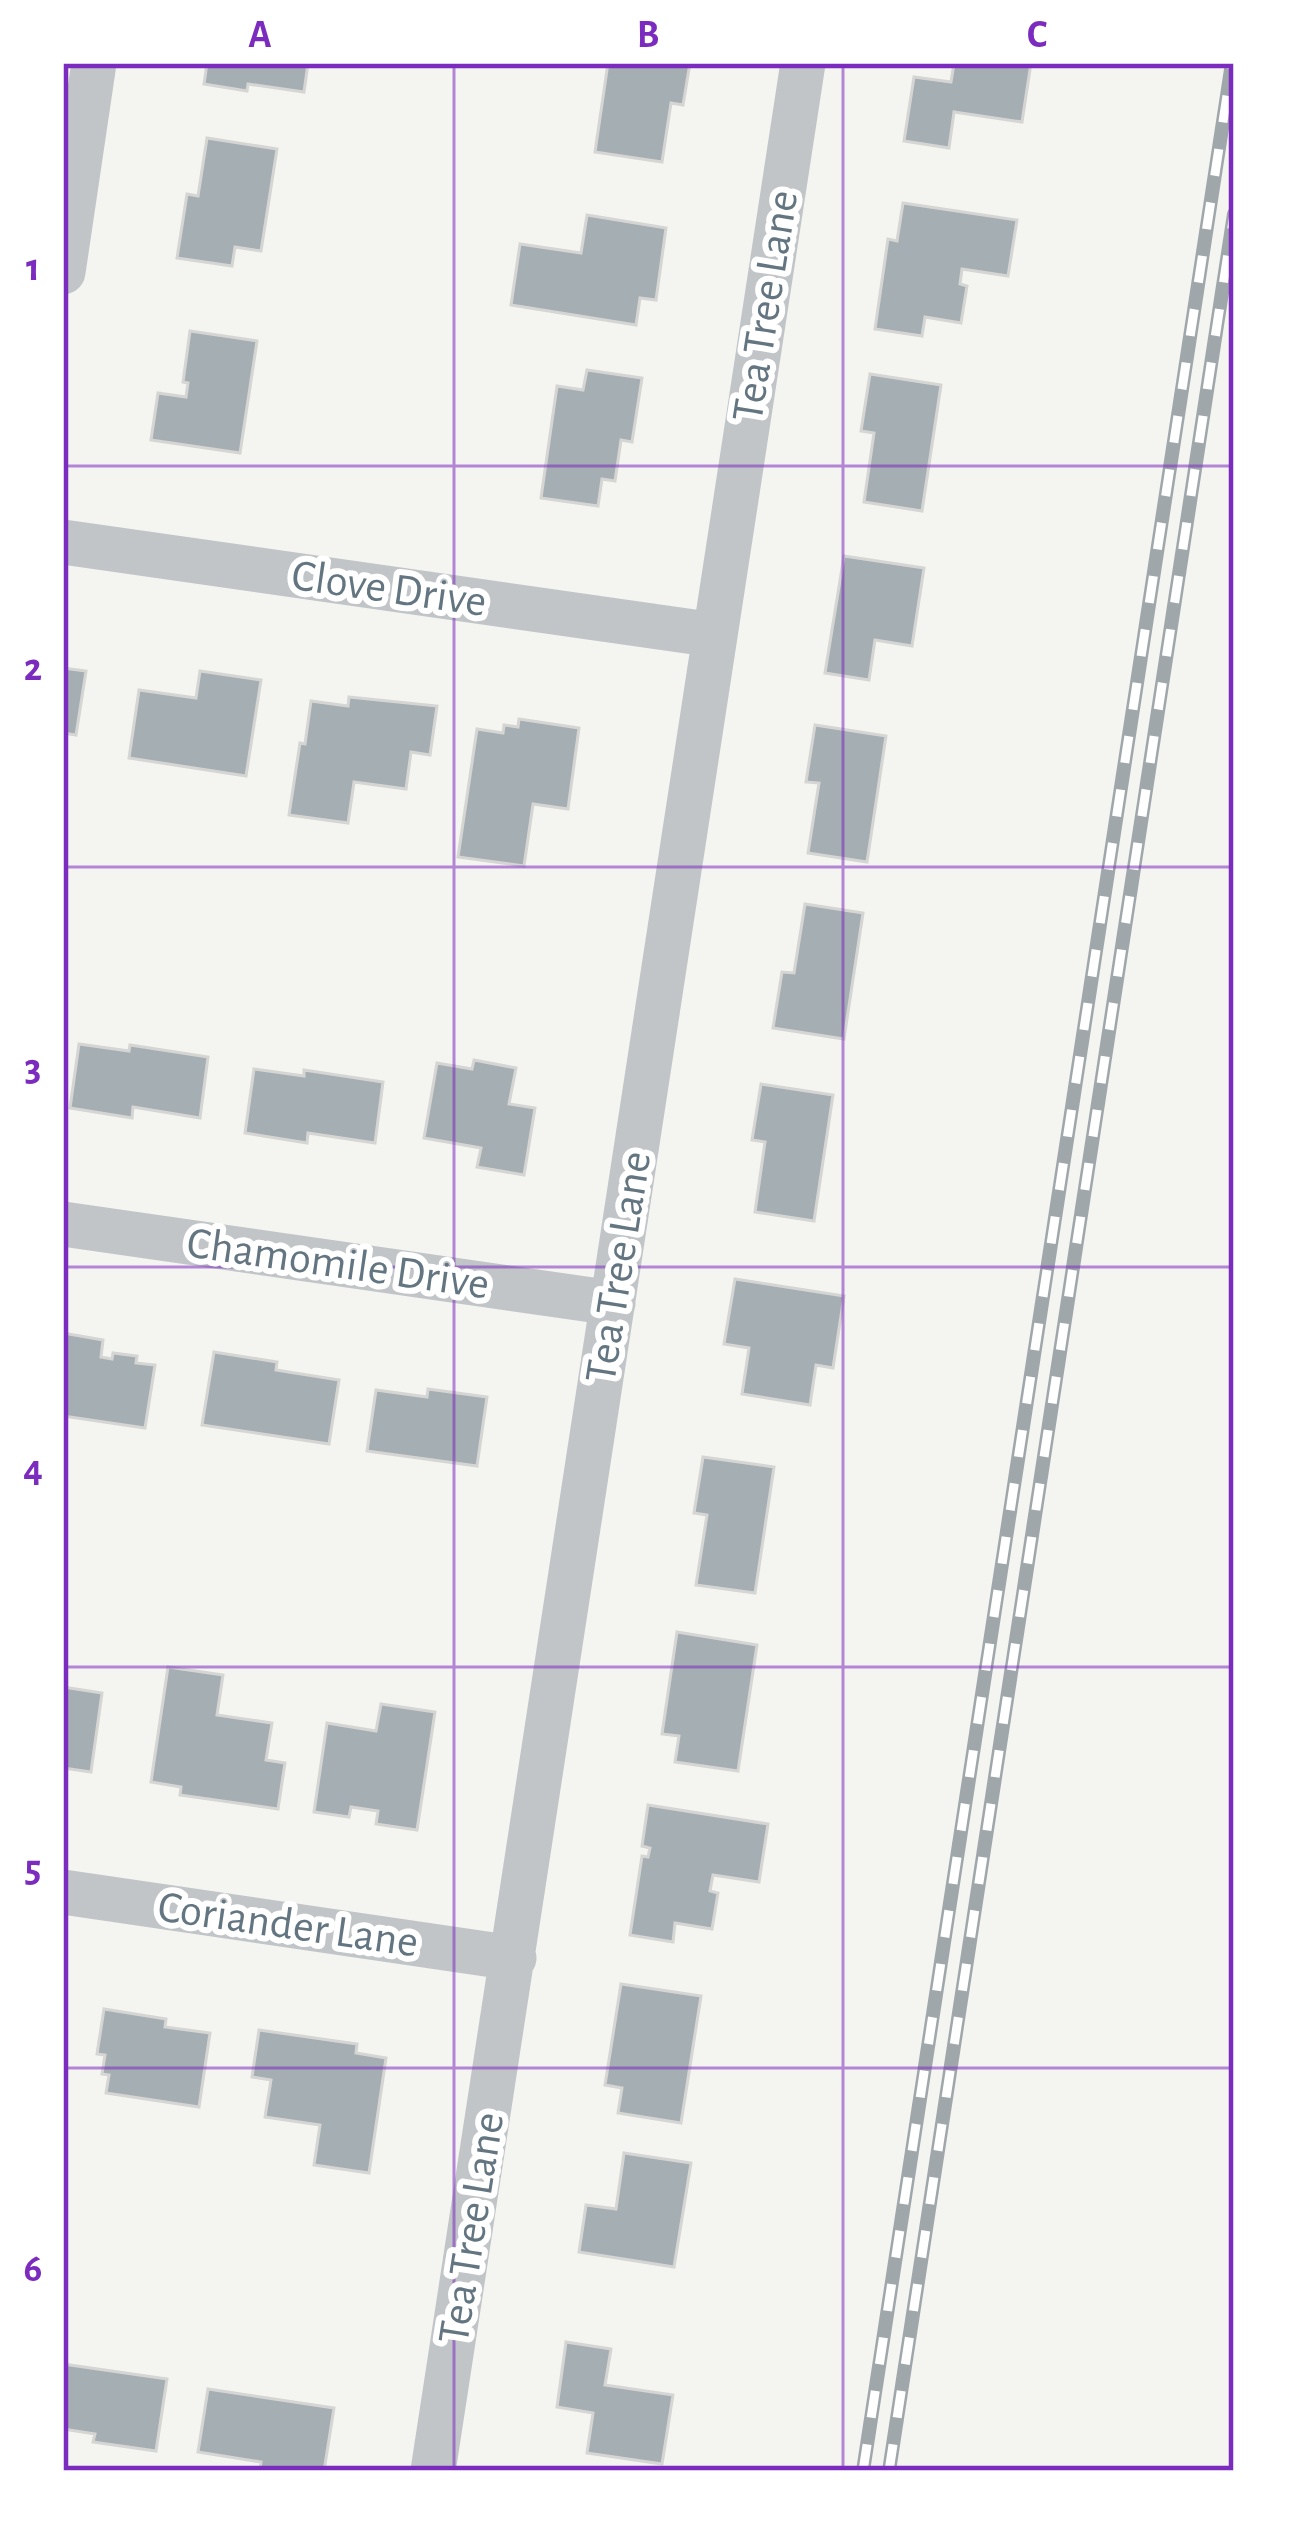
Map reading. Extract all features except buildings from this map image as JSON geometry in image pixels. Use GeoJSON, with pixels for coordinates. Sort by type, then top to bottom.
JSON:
{"type":"FeatureCollection","features":[{"type":"Feature","properties":{"kind":"street"},"geometry":{"type":"LineString","coordinates":[[63,272],[94,63]]}},
{"type":"Feature","properties":{"kind":"street","name":"Tea Tree Lane"},"geometry":{"type":"LineString","coordinates":[[433,2471],[803,63]]}},
{"type":"Feature","properties":{"kind":"street","name":"Clove Drive"},"geometry":{"type":"LineString","coordinates":[[63,542],[715,635]]}},
{"type":"Feature","properties":{"kind":"street","name":"Chamomile Drive"},"geometry":{"type":"LineString","coordinates":[[63,1224],[613,1304]]}},
{"type":"Feature","properties":{"kind":"street","name":"Coriander Lane"},"geometry":{"type":"LineString","coordinates":[[63,1892],[514,1958]]}},
{"type":"Feature","properties":{"kind":"railway"},"geometry":{"type":"LineString","coordinates":[[863,2471],[1232,63]]}},
{"type":"Feature","properties":{"kind":"railway"},"geometry":{"type":"LineString","coordinates":[[889,2471],[1234,214]]}}]}
